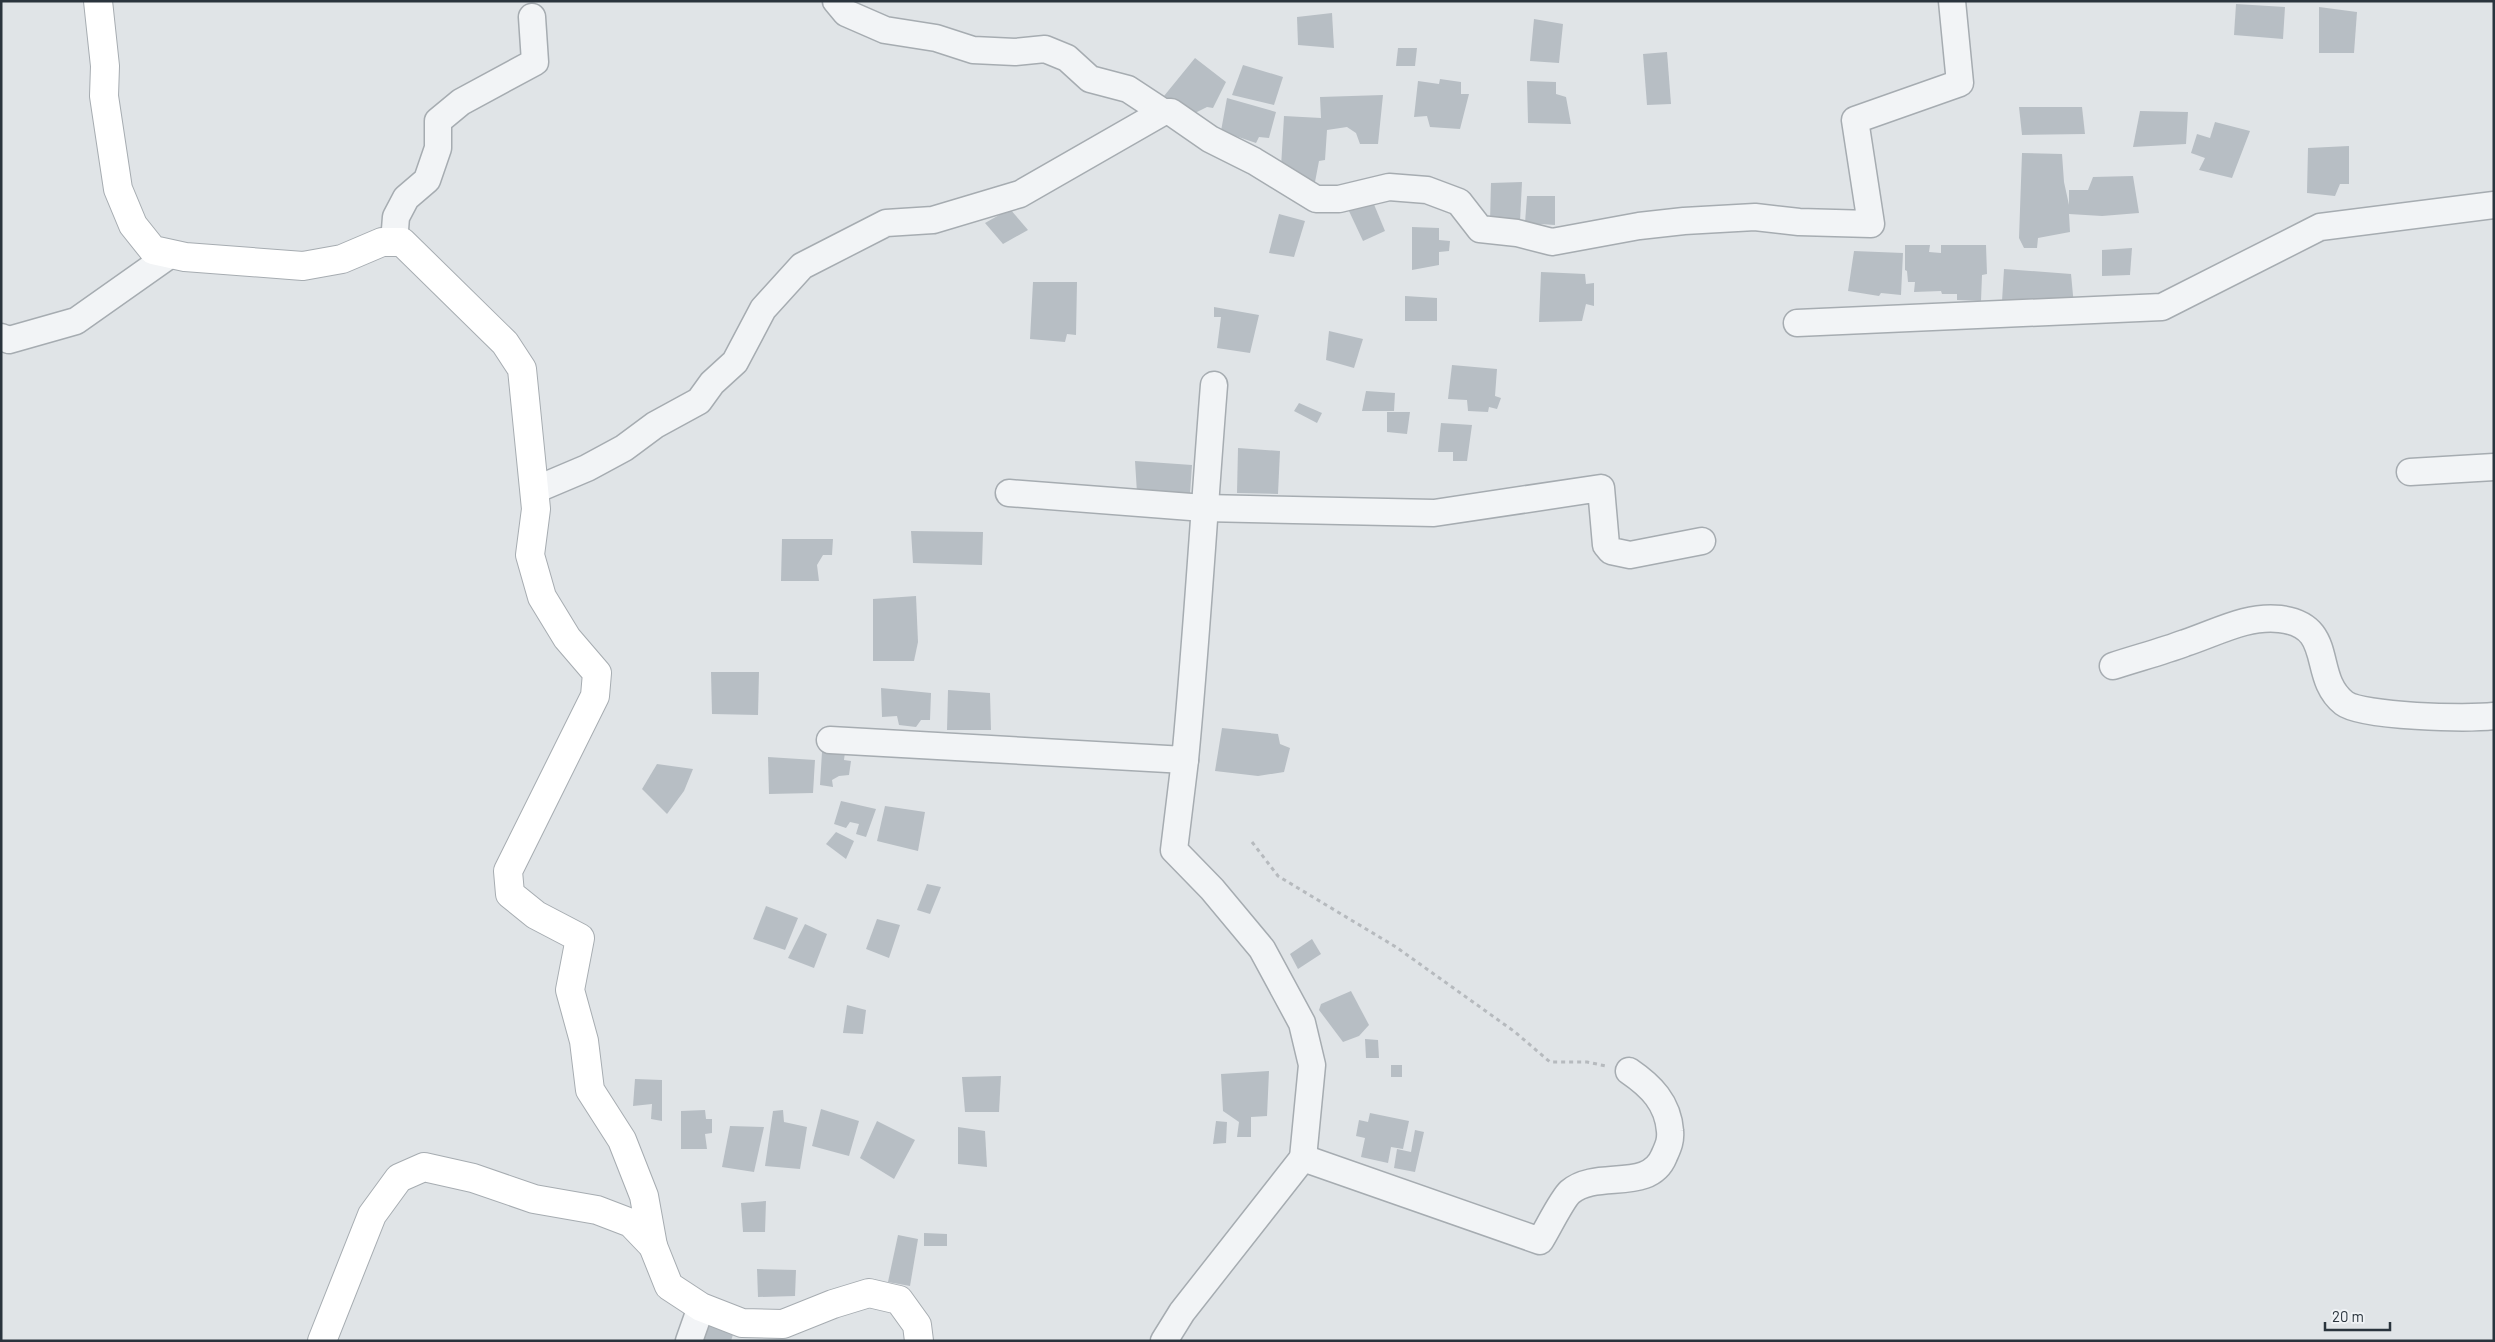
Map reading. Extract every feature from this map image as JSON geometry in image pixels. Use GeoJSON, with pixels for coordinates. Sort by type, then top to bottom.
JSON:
{"type":"FeatureCollection","features":[{"type":"Feature","properties":{"kind":"street"},"geometry":{"type":"LineString","coordinates":[[98,1],[105,66],[104,96],[118,189],[133,225],[152,250],[171,254],[303,266],[342,259],[382,242],[402,242],[505,343],[522,369],[536,509],[530,555],[542,597],[567,638],[597,673],[595,696],[508,872],[510,894],[536,915],[580,938],[570,990],[584,1041],[590,1090],[622,1140],[644,1196],[653,1246],[669,1286],[701,1307],[742,1323],[783,1324],[833,1304],[869,1293],[900,1300],[917,1325],[919,1341]]}},
{"type":"Feature","properties":{"kind":"street"},"geometry":{"type":"LineString","coordinates":[[836,1],[846,13],[885,30],[936,38],[973,50],[1015,52],[1045,49],[1067,58],[1090,79],[1128,88],[1163,112]]}},
{"type":"Feature","properties":{"kind":"street"},"geometry":{"type":"LineString","coordinates":[[535,490],[595,464],[624,448],[655,425],[699,401],[712,382],[735,362],[763,310],[802,266],[886,223],[933,220],[975,205],[1020,194],[1163,112],[1171,112],[1210,139],[1254,161],[1316,199],[1339,199],[1389,186],[1427,190],[1459,202],[1480,229],[1517,233],[1552,242],[1639,226],[1693,220],[1754,217],[1799,222],[1872,224],[1854,120],[1960,83],[1952,1]]}},
{"type":"Feature","properties":{"kind":"street"},"geometry":{"type":"LineString","coordinates":[[394,242],[396,217],[406,198],[427,180],[438,148],[438,121],[461,102],[535,62],[532,17]]}},
{"type":"Feature","properties":{"kind":"street"},"geometry":{"type":"LineString","coordinates":[[1797,323],[2162,307],[2320,227],[2494,205]]}},
{"type":"Feature","properties":{"kind":"street"},"geometry":{"type":"LineString","coordinates":[[1,337],[8,340],[76,320],[171,254]]}},
{"type":"Feature","properties":{"kind":"street"},"geometry":{"type":"LineString","coordinates":[[1164,1341],[1182,1312],[1303,1158],[1312,1065],[1302,1023],[1262,949],[1212,889],[1174,850],[1186,760],[1198,622],[1204,508],[1214,385]]}},
{"type":"Feature","properties":{"kind":"street"},"geometry":{"type":"LineString","coordinates":[[2410,472],[2494,467]]}},
{"type":"Feature","properties":{"kind":"street"},"geometry":{"type":"LineString","coordinates":[[1009,493],[1204,508],[1434,513],[1601,488],[1606,545],[1610,552],[1630,555],[1702,541]]}},
{"type":"Feature","properties":{"kind":"street"},"geometry":{"type":"LineString","coordinates":[[2113,666],[2163,651],[2244,621],[2279,619],[2305,626],[2317,641],[2323,667],[2333,688],[2344,703],[2371,712],[2494,716]]}},
{"type":"Feature","properties":{"kind":"street"},"geometry":{"type":"LineString","coordinates":[[830,740],[1186,760]]}},
{"type":"Feature","properties":{"kind":"street"},"geometry":{"type":"LineString","coordinates":[[1303,1158],[1540,1241],[1569,1193],[1590,1182],[1643,1176],[1660,1167],[1671,1140],[1669,1116],[1650,1085],[1629,1071]]}},
{"type":"Feature","properties":{"kind":"street"},"geometry":{"type":"LineString","coordinates":[[322,1341],[372,1215],[399,1178],[424,1167],[473,1178],[534,1199],[597,1210],[631,1223],[653,1246]]}},
{"type":"Feature","properties":{"kind":"street"},"geometry":{"type":"LineString","coordinates":[[689,1341],[701,1307]]}},
{"type":"Feature","properties":{"kind":"path"},"geometry":{"type":"LineString","coordinates":[[1252,842],[1278,876],[1396,947],[1515,1032],[1550,1062],[1587,1062],[1629,1071]]}},
{"type":"Feature","properties":{"kind":"building"},"geometry":{"type":"Polygon","coordinates":[[[2236,4],[2285,7],[2283,39],[2234,35],[2236,4]]]}},
{"type":"Feature","properties":{"kind":"building"},"geometry":{"type":"Polygon","coordinates":[[[2319,7],[2357,12],[2354,53],[2319,53],[2319,7]]]}},
{"type":"Feature","properties":{"kind":"building"},"geometry":{"type":"Polygon","coordinates":[[[1332,13],[1334,48],[1298,45],[1297,17],[1332,13]]]}},
{"type":"Feature","properties":{"kind":"building"},"geometry":{"type":"Polygon","coordinates":[[[1534,19],[1563,24],[1559,63],[1530,61],[1534,19]]]}},
{"type":"Feature","properties":{"kind":"building"},"geometry":{"type":"Polygon","coordinates":[[[1398,48],[1417,48],[1415,66],[1396,66],[1398,48]]]}},
{"type":"Feature","properties":{"kind":"building"},"geometry":{"type":"Polygon","coordinates":[[[1667,52],[1671,104],[1647,105],[1643,54],[1667,52]]]}},
{"type":"Feature","properties":{"kind":"building"},"geometry":{"type":"Polygon","coordinates":[[[1195,58],[1226,82],[1213,108],[1207,107],[1195,113],[1164,96],[1195,58]]]}},
{"type":"Feature","properties":{"kind":"building"},"geometry":{"type":"Polygon","coordinates":[[[1243,65],[1283,77],[1274,105],[1232,95],[1243,65]]]}},
{"type":"Feature","properties":{"kind":"building"},"geometry":{"type":"Polygon","coordinates":[[[1440,79],[1461,82],[1461,94],[1469,94],[1460,129],[1430,127],[1427,116],[1414,117],[1418,81],[1439,84],[1440,79]]]}},
{"type":"Feature","properties":{"kind":"building"},"geometry":{"type":"Polygon","coordinates":[[[1527,81],[1556,82],[1556,94],[1566,97],[1571,124],[1528,123],[1527,81]]]}},
{"type":"Feature","properties":{"kind":"building"},"geometry":{"type":"Polygon","coordinates":[[[1383,95],[1378,144],[1360,144],[1356,133],[1347,127],[1327,130],[1325,160],[1319,161],[1315,182],[1295,181],[1296,170],[1281,167],[1284,116],[1321,118],[1320,97],[1383,95]]]}},
{"type":"Feature","properties":{"kind":"building"},"geometry":{"type":"Polygon","coordinates":[[[1227,98],[1276,112],[1269,138],[1259,137],[1256,143],[1221,131],[1227,98]]]}},
{"type":"Feature","properties":{"kind":"building"},"geometry":{"type":"Polygon","coordinates":[[[2019,107],[2082,107],[2085,134],[2022,135],[2019,107]]]}},
{"type":"Feature","properties":{"kind":"building"},"geometry":{"type":"Polygon","coordinates":[[[2140,111],[2188,112],[2186,144],[2133,147],[2140,111]]]}},
{"type":"Feature","properties":{"kind":"building"},"geometry":{"type":"Polygon","coordinates":[[[2215,122],[2250,131],[2232,178],[2199,170],[2205,158],[2191,153],[2197,134],[2210,138],[2215,122]]]}},
{"type":"Feature","properties":{"kind":"building"},"geometry":{"type":"Polygon","coordinates":[[[2349,146],[2349,184],[2340,184],[2335,196],[2307,193],[2308,148],[2349,146]]]}},
{"type":"Feature","properties":{"kind":"building"},"geometry":{"type":"Polygon","coordinates":[[[2022,153],[2062,154],[2064,182],[2069,205],[2069,190],[2088,190],[2093,177],[2133,176],[2139,213],[2102,216],[2069,214],[2070,232],[2038,238],[2037,248],[2024,248],[2019,238],[2022,153]]]}},
{"type":"Feature","properties":{"kind":"building"},"geometry":{"type":"Polygon","coordinates":[[[1522,182],[1520,222],[1490,222],[1491,183],[1522,182]]]}},
{"type":"Feature","properties":{"kind":"building"},"geometry":{"type":"Polygon","coordinates":[[[1527,196],[1555,196],[1555,225],[1525,223],[1527,196]]]}},
{"type":"Feature","properties":{"kind":"building"},"geometry":{"type":"Polygon","coordinates":[[[1373,202],[1385,231],[1363,241],[1348,209],[1373,202]]]}},
{"type":"Feature","properties":{"kind":"building"},"geometry":{"type":"Polygon","coordinates":[[[1010,209],[1028,230],[1003,244],[985,223],[1010,209]]]}},
{"type":"Feature","properties":{"kind":"building"},"geometry":{"type":"Polygon","coordinates":[[[1279,214],[1305,221],[1294,257],[1269,253],[1279,214]]]}},
{"type":"Feature","properties":{"kind":"building"},"geometry":{"type":"Polygon","coordinates":[[[1412,227],[1439,228],[1439,240],[1450,241],[1449,251],[1439,252],[1439,265],[1412,270],[1412,227]]]}},
{"type":"Feature","properties":{"kind":"building"},"geometry":{"type":"Polygon","coordinates":[[[1905,245],[1930,245],[1929,252],[1941,253],[1941,245],[1986,245],[1987,274],[1982,275],[1981,301],[1957,300],[1957,294],[1942,294],[1941,291],[1914,292],[1915,282],[1908,282],[1907,271],[1905,270],[1905,245]]]}},
{"type":"Feature","properties":{"kind":"building"},"geometry":{"type":"Polygon","coordinates":[[[2132,248],[2130,275],[2102,276],[2102,250],[2132,248]]]}},
{"type":"Feature","properties":{"kind":"building"},"geometry":{"type":"Polygon","coordinates":[[[1854,251],[1903,253],[1901,295],[1881,293],[1879,296],[1848,291],[1854,251]]]}},
{"type":"Feature","properties":{"kind":"building"},"geometry":{"type":"Polygon","coordinates":[[[2004,269],[2071,274],[2074,306],[2002,301],[2004,269]]]}},
{"type":"Feature","properties":{"kind":"building"},"geometry":{"type":"Polygon","coordinates":[[[1541,272],[1585,274],[1586,284],[1594,283],[1594,306],[1586,304],[1582,321],[1539,322],[1541,272]]]}},
{"type":"Feature","properties":{"kind":"building"},"geometry":{"type":"Polygon","coordinates":[[[1033,282],[1077,282],[1076,335],[1067,334],[1065,342],[1030,339],[1033,282]]]}},
{"type":"Feature","properties":{"kind":"building"},"geometry":{"type":"Polygon","coordinates":[[[1405,296],[1437,298],[1437,321],[1405,321],[1405,296]]]}},
{"type":"Feature","properties":{"kind":"building"},"geometry":{"type":"Polygon","coordinates":[[[1214,307],[1259,315],[1250,353],[1217,348],[1221,317],[1214,317],[1214,307]]]}},
{"type":"Feature","properties":{"kind":"building"},"geometry":{"type":"Polygon","coordinates":[[[1329,331],[1363,339],[1354,368],[1326,360],[1329,331]]]}},
{"type":"Feature","properties":{"kind":"building"},"geometry":{"type":"Polygon","coordinates":[[[1452,365],[1497,369],[1495,396],[1501,398],[1497,409],[1489,407],[1488,412],[1468,411],[1467,400],[1448,399],[1452,365]]]}},
{"type":"Feature","properties":{"kind":"building"},"geometry":{"type":"Polygon","coordinates":[[[1366,391],[1395,393],[1394,411],[1362,411],[1366,391]]]}},
{"type":"Feature","properties":{"kind":"building"},"geometry":{"type":"Polygon","coordinates":[[[1299,403],[1322,413],[1317,423],[1294,411],[1299,403]]]}},
{"type":"Feature","properties":{"kind":"building"},"geometry":{"type":"Polygon","coordinates":[[[1387,412],[1410,412],[1407,434],[1387,432],[1387,412]]]}},
{"type":"Feature","properties":{"kind":"building"},"geometry":{"type":"Polygon","coordinates":[[[1441,423],[1472,425],[1467,461],[1453,461],[1453,452],[1438,452],[1441,423]]]}},
{"type":"Feature","properties":{"kind":"building"},"geometry":{"type":"Polygon","coordinates":[[[1238,448],[1280,451],[1278,494],[1237,493],[1238,448]]]}},
{"type":"Feature","properties":{"kind":"building"},"geometry":{"type":"Polygon","coordinates":[[[1135,461],[1192,465],[1190,494],[1137,493],[1135,461]]]}},
{"type":"Feature","properties":{"kind":"building"},"geometry":{"type":"Polygon","coordinates":[[[911,531],[983,532],[982,565],[913,563],[911,531]]]}},
{"type":"Feature","properties":{"kind":"building"},"geometry":{"type":"Polygon","coordinates":[[[782,539],[833,539],[832,555],[823,555],[817,565],[819,581],[781,581],[782,539]]]}},
{"type":"Feature","properties":{"kind":"building"},"geometry":{"type":"Polygon","coordinates":[[[916,596],[918,642],[914,661],[873,661],[873,599],[916,596]]]}},
{"type":"Feature","properties":{"kind":"building"},"geometry":{"type":"Polygon","coordinates":[[[711,672],[759,672],[758,715],[712,714],[711,672]]]}},
{"type":"Feature","properties":{"kind":"building"},"geometry":{"type":"Polygon","coordinates":[[[881,688],[931,693],[930,720],[921,720],[916,727],[899,725],[897,716],[882,717],[881,688]]]}},
{"type":"Feature","properties":{"kind":"building"},"geometry":{"type":"Polygon","coordinates":[[[948,690],[990,693],[991,730],[947,730],[948,690]]]}},
{"type":"Feature","properties":{"kind":"building"},"geometry":{"type":"Polygon","coordinates":[[[1222,728],[1278,734],[1280,744],[1290,748],[1284,772],[1258,776],[1215,771],[1222,728]]]}},
{"type":"Feature","properties":{"kind":"building"},"geometry":{"type":"Polygon","coordinates":[[[822,752],[845,752],[844,760],[851,761],[849,775],[839,776],[832,780],[833,787],[820,785],[822,752]]]}},
{"type":"Feature","properties":{"kind":"building"},"geometry":{"type":"Polygon","coordinates":[[[768,757],[815,760],[813,793],[769,794],[768,757]]]}},
{"type":"Feature","properties":{"kind":"building"},"geometry":{"type":"Polygon","coordinates":[[[657,764],[693,769],[684,791],[667,814],[642,789],[657,764]]]}},
{"type":"Feature","properties":{"kind":"building"},"geometry":{"type":"Polygon","coordinates":[[[841,801],[876,809],[866,837],[856,834],[859,824],[850,822],[846,828],[834,824],[841,801]]]}},
{"type":"Feature","properties":{"kind":"building"},"geometry":{"type":"Polygon","coordinates":[[[885,806],[925,812],[918,851],[877,841],[885,806]]]}},
{"type":"Feature","properties":{"kind":"building"},"geometry":{"type":"Polygon","coordinates":[[[836,832],[854,841],[846,859],[826,844],[836,832]]]}},
{"type":"Feature","properties":{"kind":"building"},"geometry":{"type":"Polygon","coordinates":[[[927,884],[941,887],[930,914],[917,910],[927,884]]]}},
{"type":"Feature","properties":{"kind":"building"},"geometry":{"type":"Polygon","coordinates":[[[766,906],[798,918],[785,950],[753,939],[766,906]]]}},
{"type":"Feature","properties":{"kind":"building"},"geometry":{"type":"Polygon","coordinates":[[[877,919],[900,925],[889,958],[866,949],[877,919]]]}},
{"type":"Feature","properties":{"kind":"building"},"geometry":{"type":"Polygon","coordinates":[[[805,924],[827,934],[814,968],[788,958],[805,924]]]}},
{"type":"Feature","properties":{"kind":"building"},"geometry":{"type":"Polygon","coordinates":[[[1312,939],[1321,954],[1298,969],[1290,954],[1312,939]]]}},
{"type":"Feature","properties":{"kind":"building"},"geometry":{"type":"Polygon","coordinates":[[[1351,991],[1369,1025],[1359,1036],[1343,1042],[1319,1010],[1321,1004],[1351,991]]]}},
{"type":"Feature","properties":{"kind":"building"},"geometry":{"type":"Polygon","coordinates":[[[847,1005],[866,1010],[863,1034],[843,1033],[847,1005]]]}},
{"type":"Feature","properties":{"kind":"building"},"geometry":{"type":"Polygon","coordinates":[[[1365,1039],[1378,1040],[1379,1058],[1366,1058],[1365,1039]]]}},
{"type":"Feature","properties":{"kind":"building"},"geometry":{"type":"Polygon","coordinates":[[[1391,1065],[1402,1065],[1402,1077],[1391,1077],[1391,1065]]]}},
{"type":"Feature","properties":{"kind":"building"},"geometry":{"type":"Polygon","coordinates":[[[1269,1071],[1267,1116],[1251,1117],[1251,1137],[1237,1137],[1239,1122],[1223,1111],[1221,1074],[1269,1071]]]}},
{"type":"Feature","properties":{"kind":"building"},"geometry":{"type":"Polygon","coordinates":[[[1001,1076],[999,1112],[965,1112],[962,1077],[1001,1076]]]}},
{"type":"Feature","properties":{"kind":"building"},"geometry":{"type":"Polygon","coordinates":[[[635,1079],[662,1080],[662,1121],[651,1119],[652,1104],[633,1106],[635,1079]]]}},
{"type":"Feature","properties":{"kind":"building"},"geometry":{"type":"Polygon","coordinates":[[[821,1109],[859,1121],[849,1156],[812,1146],[821,1109]]]}},
{"type":"Feature","properties":{"kind":"building"},"geometry":{"type":"Polygon","coordinates":[[[705,1110],[706,1119],[712,1119],[712,1133],[705,1134],[707,1149],[681,1149],[681,1111],[705,1110]]]}},
{"type":"Feature","properties":{"kind":"building"},"geometry":{"type":"Polygon","coordinates":[[[783,1110],[784,1122],[807,1127],[800,1169],[765,1166],[773,1111],[783,1110]]]}},
{"type":"Feature","properties":{"kind":"building"},"geometry":{"type":"Polygon","coordinates":[[[1370,1113],[1409,1121],[1403,1149],[1391,1147],[1388,1163],[1361,1157],[1365,1138],[1356,1136],[1359,1120],[1368,1122],[1370,1113]]]}},
{"type":"Feature","properties":{"kind":"building"},"geometry":{"type":"Polygon","coordinates":[[[877,1121],[915,1140],[894,1179],[860,1158],[877,1121]]]}},
{"type":"Feature","properties":{"kind":"building"},"geometry":{"type":"Polygon","coordinates":[[[1216,1121],[1227,1122],[1226,1143],[1213,1144],[1216,1121]]]}},
{"type":"Feature","properties":{"kind":"building"},"geometry":{"type":"Polygon","coordinates":[[[730,1126],[764,1127],[754,1172],[722,1167],[730,1126]]]}},
{"type":"Feature","properties":{"kind":"building"},"geometry":{"type":"Polygon","coordinates":[[[958,1127],[985,1131],[987,1167],[958,1164],[958,1127]]]}},
{"type":"Feature","properties":{"kind":"building"},"geometry":{"type":"Polygon","coordinates":[[[1415,1130],[1424,1132],[1415,1172],[1394,1168],[1397,1149],[1411,1152],[1415,1130]]]}},
{"type":"Feature","properties":{"kind":"building"},"geometry":{"type":"Polygon","coordinates":[[[766,1201],[765,1232],[743,1232],[741,1203],[766,1201]]]}},
{"type":"Feature","properties":{"kind":"building"},"geometry":{"type":"Polygon","coordinates":[[[924,1233],[947,1234],[947,1246],[924,1246],[924,1233]]]}},
{"type":"Feature","properties":{"kind":"building"},"geometry":{"type":"Polygon","coordinates":[[[898,1235],[918,1239],[910,1286],[888,1282],[898,1235]]]}},
{"type":"Feature","properties":{"kind":"building"},"geometry":{"type":"Polygon","coordinates":[[[757,1269],[796,1270],[795,1296],[758,1297],[757,1269]]]}},
{"type":"Feature","properties":{"kind":"building"},"geometry":{"type":"Polygon","coordinates":[[[704,1316],[735,1328],[731,1341],[697,1341],[704,1316]]]}}]}
